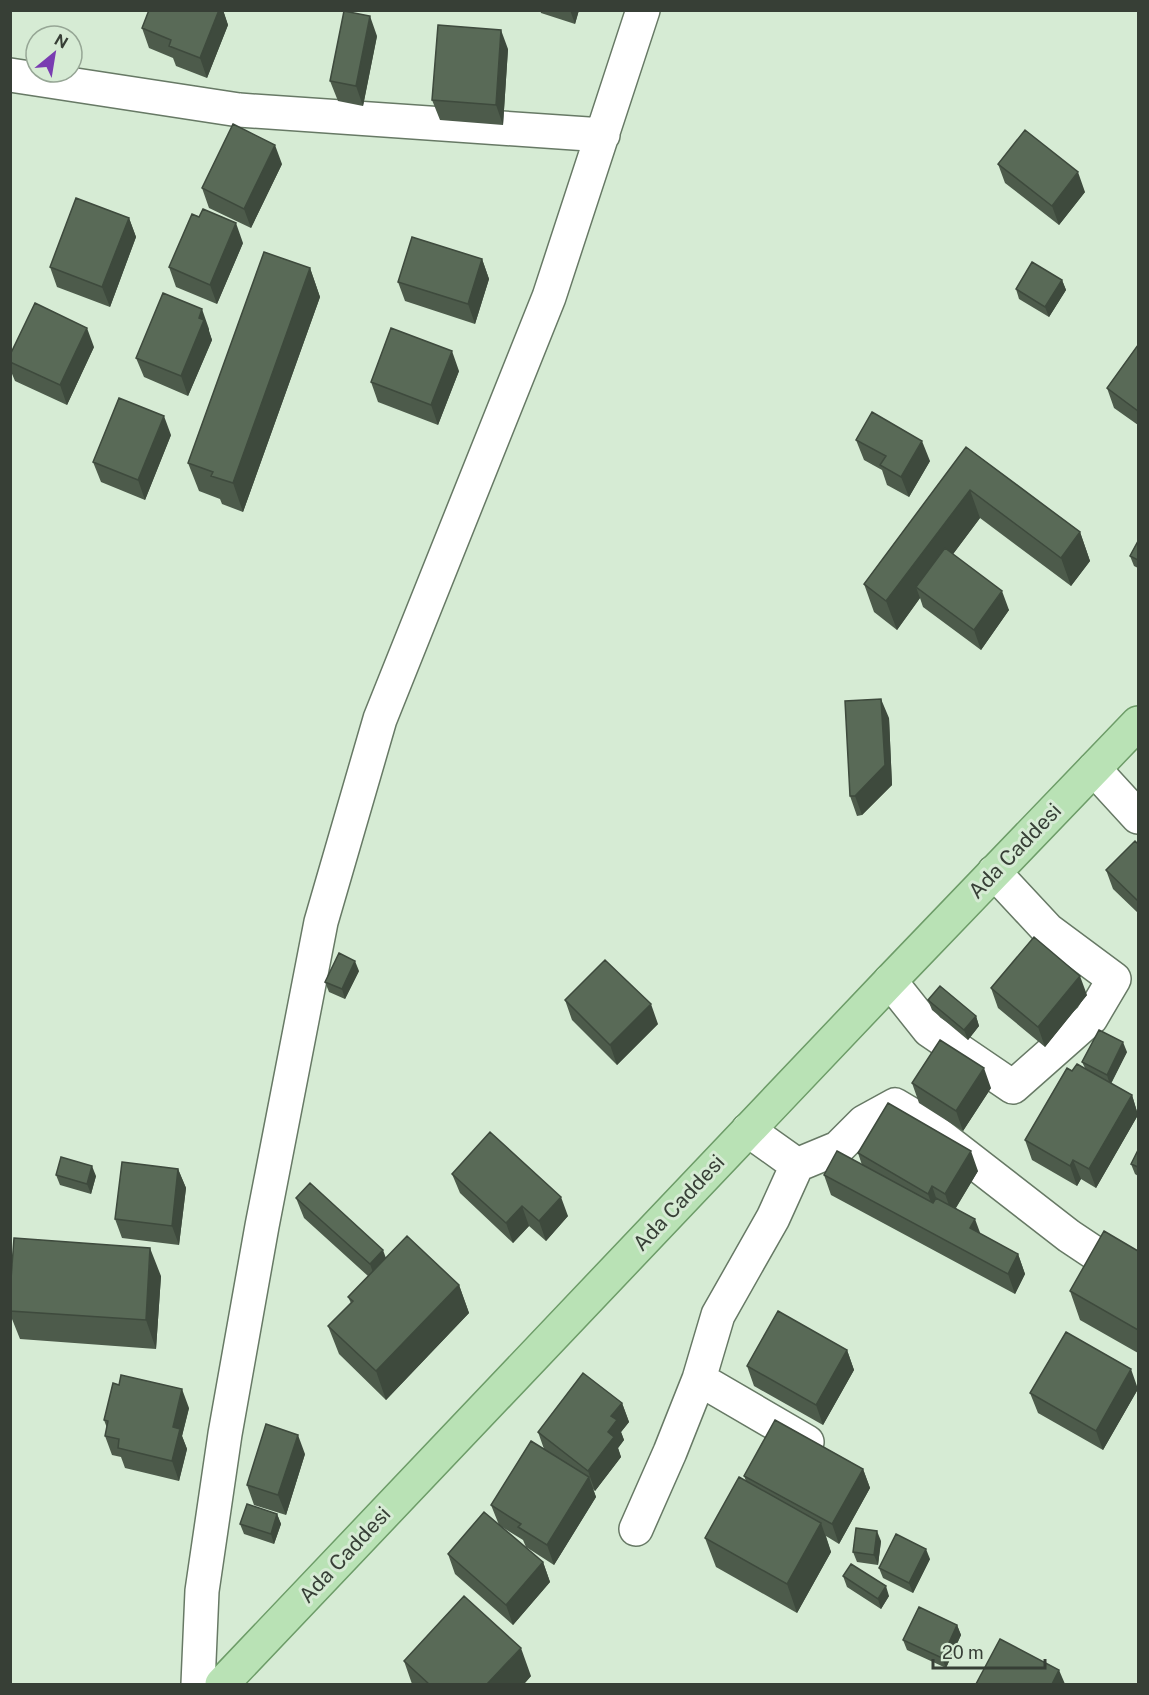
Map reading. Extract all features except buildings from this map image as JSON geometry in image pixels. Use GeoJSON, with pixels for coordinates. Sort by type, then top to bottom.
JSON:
{"type":"FeatureCollection","features":[{"type":"Feature","properties":{"kind":"main road","name":"Ada Caddesi"},"geometry":{"type":"LineString","coordinates":[[222,1684],[1138,723]]}},
{"type":"Feature","properties":{"kind":"street"},"geometry":{"type":"LineString","coordinates":[[198,1684],[202,1591],[225,1434],[262,1226],[321,922],[381,719],[549,297],[643,10]]}},
{"type":"Feature","properties":{"kind":"street"},"geometry":{"type":"LineString","coordinates":[[10,75],[239,110],[603,135]]}},
{"type":"Feature","properties":{"kind":"street"},"geometry":{"type":"LineString","coordinates":[[1094,769],[1138,816]]}},
{"type":"Feature","properties":{"kind":"street"},"geometry":{"type":"LineString","coordinates":[[890,981],[929,1030],[1013,1087],[1091,1018],[1114,979],[1048,930],[994,872]]}},
{"type":"Feature","properties":{"kind":"street"},"geometry":{"type":"LineString","coordinates":[[636,1529],[699,1379],[718,1315],[773,1218],[796,1165],[838,1148],[864,1122],[895,1105],[917,1118],[1093,1252]]}},
{"type":"Feature","properties":{"kind":"street"},"geometry":{"type":"LineString","coordinates":[[748,1130],[796,1165]]}},
{"type":"Feature","properties":{"kind":"street"},"geometry":{"type":"LineString","coordinates":[[699,1379],[807,1442]]}}]}
